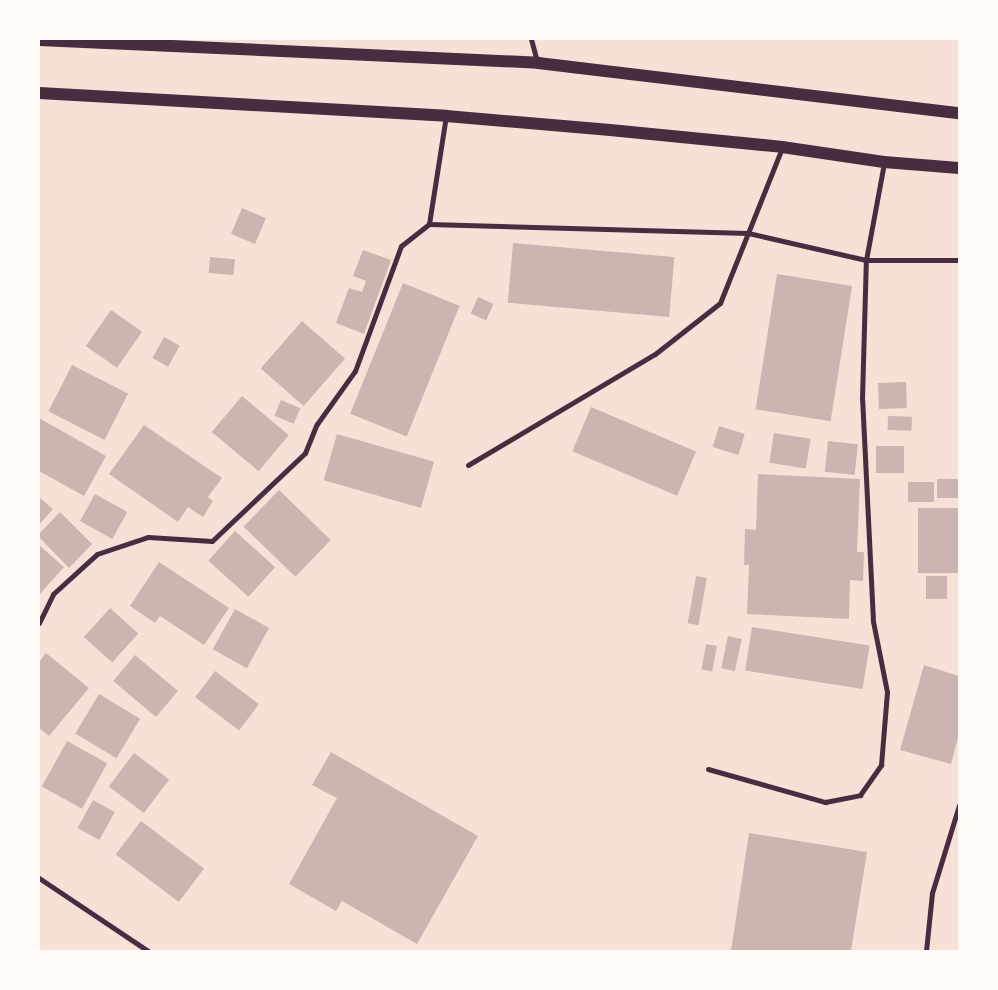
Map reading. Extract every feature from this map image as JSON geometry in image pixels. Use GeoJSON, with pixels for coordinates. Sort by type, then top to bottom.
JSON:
{"type":"FeatureCollection","features":[{"type":"Feature","properties":{"kind":"main road"},"geometry":{"type":"LineString","coordinates":[[39,40],[538,63],[959,112]]}},
{"type":"Feature","properties":{"kind":"main road"},"geometry":{"type":"LineString","coordinates":[[39,93],[446,116],[782,147],[884,162],[959,168]]}},
{"type":"Feature","properties":{"kind":"street"},"geometry":{"type":"LineString","coordinates":[[531,39],[538,63]]}},
{"type":"Feature","properties":{"kind":"street"},"geometry":{"type":"LineString","coordinates":[[429,224],[446,116]]}},
{"type":"Feature","properties":{"kind":"street"},"geometry":{"type":"LineString","coordinates":[[468,465],[655,354],[720,303],[782,147]]}},
{"type":"Feature","properties":{"kind":"street"},"geometry":{"type":"LineString","coordinates":[[708,769],[824,802],[860,795],[881,765],[887,692],[873,621],[862,399],[866,260],[884,162]]}},
{"type":"Feature","properties":{"kind":"street"},"geometry":{"type":"LineString","coordinates":[[39,623],[53,594],[97,554],[148,538],[212,542],[306,453],[317,424],[355,371],[401,246],[429,224],[748,233],[866,260],[959,260]]}},
{"type":"Feature","properties":{"kind":"street"},"geometry":{"type":"LineString","coordinates":[[926,951],[932,893],[959,805]]}},
{"type":"Feature","properties":{"kind":"street"},"geometry":{"type":"LineString","coordinates":[[39,878],[148,951]]}},
{"type":"Feature","properties":{"kind":"building"},"geometry":{"type":"Polygon","coordinates":[[[242,208],[266,218],[255,244],[231,234],[242,208]]]}},
{"type":"Feature","properties":{"kind":"building"},"geometry":{"type":"Polygon","coordinates":[[[513,243],[674,257],[669,317],[508,303],[513,243]]]}},
{"type":"Feature","properties":{"kind":"building"},"geometry":{"type":"Polygon","coordinates":[[[363,250],[391,260],[364,334],[336,323],[349,288],[362,292],[366,281],[353,276],[363,250]]]}},
{"type":"Feature","properties":{"kind":"building"},"geometry":{"type":"Polygon","coordinates":[[[210,257],[235,259],[234,275],[209,273],[210,257]]]}},
{"type":"Feature","properties":{"kind":"building"},"geometry":{"type":"Polygon","coordinates":[[[777,274],[852,286],[831,421],[756,409],[777,274]]]}},
{"type":"Feature","properties":{"kind":"building"},"geometry":{"type":"Polygon","coordinates":[[[403,283],[460,306],[407,437],[350,414],[403,283]]]}},
{"type":"Feature","properties":{"kind":"building"},"geometry":{"type":"Polygon","coordinates":[[[478,297],[494,304],[486,320],[471,313],[478,297]]]}},
{"type":"Feature","properties":{"kind":"building"},"geometry":{"type":"Polygon","coordinates":[[[111,310],[142,332],[117,368],[86,346],[111,310]]]}},
{"type":"Feature","properties":{"kind":"building"},"geometry":{"type":"Polygon","coordinates":[[[302,321],[345,358],[304,406],[261,369],[302,321]]]}},
{"type":"Feature","properties":{"kind":"building"},"geometry":{"type":"Polygon","coordinates":[[[164,337],[180,346],[168,367],[152,358],[164,337]]]}},
{"type":"Feature","properties":{"kind":"building"},"geometry":{"type":"Polygon","coordinates":[[[72,365],[128,394],[105,440],[48,411],[72,365]]]}},
{"type":"Feature","properties":{"kind":"building"},"geometry":{"type":"Polygon","coordinates":[[[906,382],[907,408],[879,409],[878,383],[906,382]]]}},
{"type":"Feature","properties":{"kind":"building"},"geometry":{"type":"Polygon","coordinates":[[[242,396],[289,435],[259,471],[212,432],[242,396]]]}},
{"type":"Feature","properties":{"kind":"building"},"geometry":{"type":"Polygon","coordinates":[[[281,400],[300,408],[294,424],[274,416],[281,400]]]}},
{"type":"Feature","properties":{"kind":"building"},"geometry":{"type":"Polygon","coordinates":[[[591,407],[696,452],[677,496],[572,451],[591,407]]]}},
{"type":"Feature","properties":{"kind":"building"},"geometry":{"type":"Polygon","coordinates":[[[888,416],[912,417],[911,431],[888,430],[888,416]]]}},
{"type":"Feature","properties":{"kind":"building"},"geometry":{"type":"Polygon","coordinates":[[[39,418],[106,456],[84,496],[39,471],[39,418]]]}},
{"type":"Feature","properties":{"kind":"building"},"geometry":{"type":"Polygon","coordinates":[[[144,425],[222,478],[208,497],[213,501],[203,517],[188,507],[178,522],[109,474],[144,425]]]}},
{"type":"Feature","properties":{"kind":"building"},"geometry":{"type":"Polygon","coordinates":[[[719,426],[745,434],[738,455],[713,447],[719,426]]]}},
{"type":"Feature","properties":{"kind":"building"},"geometry":{"type":"Polygon","coordinates":[[[774,433],[811,439],[806,468],[769,463],[774,433]]]}},
{"type":"Feature","properties":{"kind":"building"},"geometry":{"type":"Polygon","coordinates":[[[337,434],[434,462],[421,508],[324,480],[337,434]]]}},
{"type":"Feature","properties":{"kind":"building"},"geometry":{"type":"Polygon","coordinates":[[[828,441],[858,444],[855,475],[825,472],[828,441]]]}},
{"type":"Feature","properties":{"kind":"building"},"geometry":{"type":"Polygon","coordinates":[[[876,446],[904,446],[904,473],[876,473],[876,446]]]}},
{"type":"Feature","properties":{"kind":"building"},"geometry":{"type":"Polygon","coordinates":[[[758,474],[860,479],[857,552],[864,552],[863,581],[850,580],[849,619],[747,614],[749,565],[744,565],[745,529],[756,530],[758,474]]]}},
{"type":"Feature","properties":{"kind":"building"},"geometry":{"type":"Polygon","coordinates":[[[937,479],[959,479],[959,498],[937,498],[937,479]]]}},
{"type":"Feature","properties":{"kind":"building"},"geometry":{"type":"Polygon","coordinates":[[[908,482],[934,482],[934,502],[908,502],[908,482]]]}},
{"type":"Feature","properties":{"kind":"building"},"geometry":{"type":"Polygon","coordinates":[[[279,490],[331,540],[295,577],[244,527],[279,490]]]}},
{"type":"Feature","properties":{"kind":"building"},"geometry":{"type":"Polygon","coordinates":[[[95,494],[127,512],[112,539],[80,521],[95,494]]]}},
{"type":"Feature","properties":{"kind":"building"},"geometry":{"type":"Polygon","coordinates":[[[39,497],[53,509],[39,525],[39,497]]]}},
{"type":"Feature","properties":{"kind":"building"},"geometry":{"type":"Polygon","coordinates":[[[918,508],[959,508],[959,573],[918,573],[918,508]]]}},
{"type":"Feature","properties":{"kind":"building"},"geometry":{"type":"Polygon","coordinates":[[[60,512],[92,544],[69,568],[39,537],[39,534],[60,512]]]}},
{"type":"Feature","properties":{"kind":"building"},"geometry":{"type":"Polygon","coordinates":[[[235,531],[275,567],[248,597],[208,561],[235,531]]]}},
{"type":"Feature","properties":{"kind":"building"},"geometry":{"type":"Polygon","coordinates":[[[39,545],[64,567],[39,595],[39,545]]]}},
{"type":"Feature","properties":{"kind":"building"},"geometry":{"type":"Polygon","coordinates":[[[159,562],[229,608],[204,645],[160,616],[155,623],[130,606],[159,562]]]}},
{"type":"Feature","properties":{"kind":"building"},"geometry":{"type":"Polygon","coordinates":[[[696,576],[707,578],[698,625],[688,623],[696,576]]]}},
{"type":"Feature","properties":{"kind":"building"},"geometry":{"type":"Polygon","coordinates":[[[926,576],[947,576],[947,599],[926,599],[926,576]]]}},
{"type":"Feature","properties":{"kind":"building"},"geometry":{"type":"Polygon","coordinates":[[[110,608],[138,633],[112,662],[84,637],[110,608]]]}},
{"type":"Feature","properties":{"kind":"building"},"geometry":{"type":"Polygon","coordinates":[[[235,609],[269,628],[247,668],[213,649],[235,609]]]}},
{"type":"Feature","properties":{"kind":"building"},"geometry":{"type":"Polygon","coordinates":[[[752,627],[870,646],[863,689],[745,670],[752,627]]]}},
{"type":"Feature","properties":{"kind":"building"},"geometry":{"type":"Polygon","coordinates":[[[728,636],[742,639],[735,671],[721,668],[728,636]]]}},
{"type":"Feature","properties":{"kind":"building"},"geometry":{"type":"Polygon","coordinates":[[[706,644],[717,646],[712,672],[701,670],[706,644]]]}},
{"type":"Feature","properties":{"kind":"building"},"geometry":{"type":"Polygon","coordinates":[[[46,653],[89,688],[49,736],[39,728],[39,662],[46,653]]]}},
{"type":"Feature","properties":{"kind":"building"},"geometry":{"type":"Polygon","coordinates":[[[135,655],[178,691],[156,717],[113,681],[135,655]]]}},
{"type":"Feature","properties":{"kind":"building"},"geometry":{"type":"Polygon","coordinates":[[[924,665],[959,676],[959,734],[951,764],[900,750],[924,665]]]}},
{"type":"Feature","properties":{"kind":"building"},"geometry":{"type":"Polygon","coordinates":[[[215,671],[259,704],[239,730],[195,697],[215,671]]]}},
{"type":"Feature","properties":{"kind":"building"},"geometry":{"type":"Polygon","coordinates":[[[99,694],[140,719],[116,758],[75,733],[99,694]]]}},
{"type":"Feature","properties":{"kind":"building"},"geometry":{"type":"Polygon","coordinates":[[[67,741],[107,763],[82,809],[42,786],[67,741]]]}},
{"type":"Feature","properties":{"kind":"building"},"geometry":{"type":"Polygon","coordinates":[[[331,752],[478,836],[417,944],[342,901],[336,911],[289,884],[337,798],[312,785],[331,752]]]}},
{"type":"Feature","properties":{"kind":"building"},"geometry":{"type":"Polygon","coordinates":[[[134,753],[169,779],[144,813],[109,787],[134,753]]]}},
{"type":"Feature","properties":{"kind":"building"},"geometry":{"type":"Polygon","coordinates":[[[93,800],[115,812],[99,840],[77,828],[93,800]]]}},
{"type":"Feature","properties":{"kind":"building"},"geometry":{"type":"Polygon","coordinates":[[[141,821],[204,869],[179,902],[116,855],[141,821]]]}},
{"type":"Feature","properties":{"kind":"building"},"geometry":{"type":"Polygon","coordinates":[[[749,833],[867,852],[851,951],[731,951],[749,833]]]}}]}
